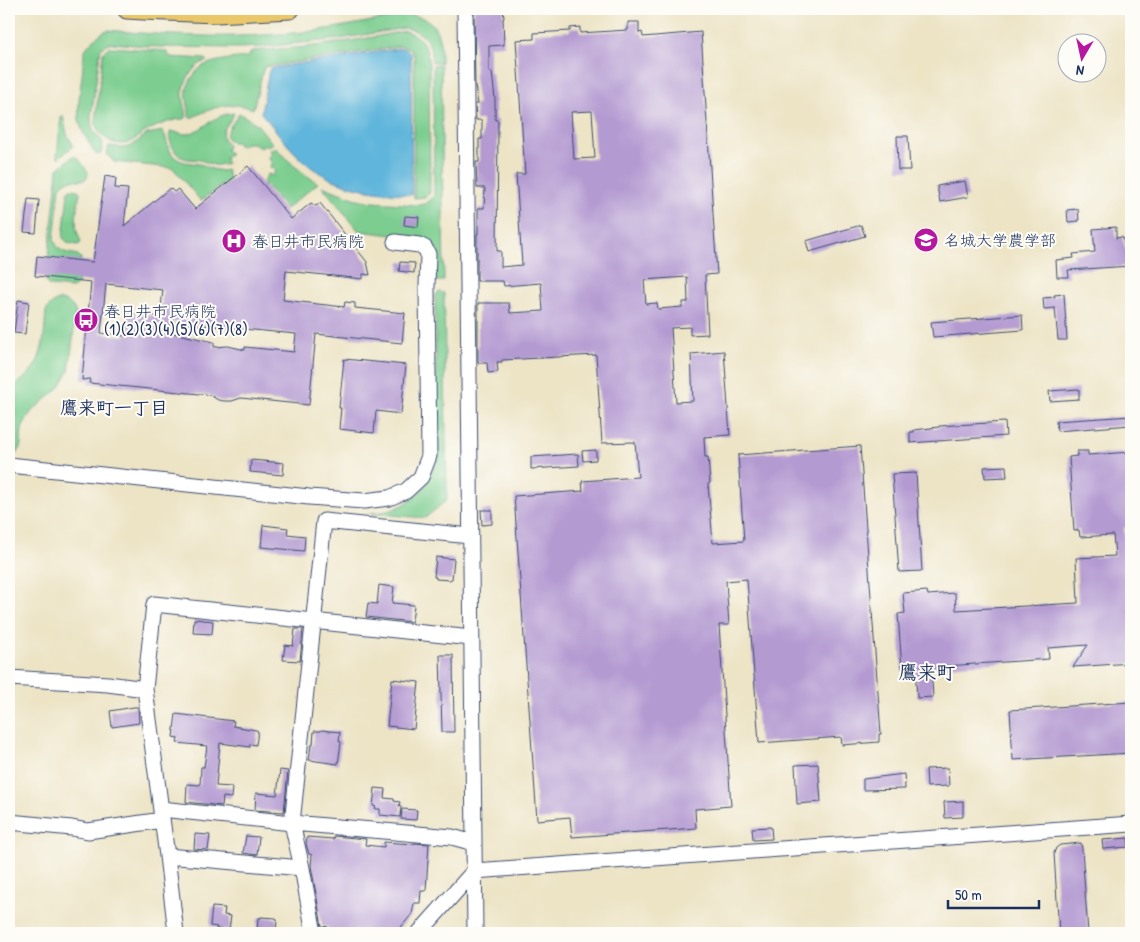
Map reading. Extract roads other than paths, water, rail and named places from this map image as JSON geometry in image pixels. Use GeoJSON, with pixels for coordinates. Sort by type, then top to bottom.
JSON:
{"type":"FeatureCollection","features":[{"type":"Feature","properties":{"kind":"main road"},"geometry":{"type":"LineString","coordinates":[[127,9],[216,11],[290,9]]}},
{"type":"Feature","properties":{"kind":"street"},"geometry":{"type":"LineString","coordinates":[[465,9],[475,933]]}},
{"type":"Feature","properties":{"kind":"street"},"geometry":{"type":"LineString","coordinates":[[9,465],[309,497],[364,501],[389,498],[406,491],[421,477],[429,456],[428,254],[425,248],[419,245],[395,242]]}},
{"type":"Feature","properties":{"kind":"street"},"geometry":{"type":"LineString","coordinates":[[314,933],[292,823],[324,521],[470,536]]}},
{"type":"Feature","properties":{"kind":"street"},"geometry":{"type":"LineString","coordinates":[[176,933],[145,689],[154,604],[471,638]]}},
{"type":"Feature","properties":{"kind":"street"},"geometry":{"type":"LineString","coordinates":[[9,678],[108,684],[145,689]]}},
{"type":"Feature","properties":{"kind":"street"},"geometry":{"type":"LineString","coordinates":[[9,822],[88,831],[161,814],[452,837],[474,843]]}},
{"type":"Feature","properties":{"kind":"street"},"geometry":{"type":"LineString","coordinates":[[419,933],[474,871],[1131,824]]}},
{"type":"Feature","properties":{"kind":"street"},"geometry":{"type":"LineString","coordinates":[[167,856],[302,868]]}},
{"type":"Feature","properties":{"kind":"water"},"geometry":{"type":"Polygon","coordinates":[[[403,48],[411,53],[412,195],[380,192],[350,186],[322,174],[296,154],[261,113],[269,70],[271,68],[403,48]]]}},
{"type":"Feature","properties":{"kind":"place","name":"名城大学農学部"},"geometry":{"type":"Point","coordinates":[926,240]}},
{"type":"Feature","properties":{"kind":"place","name":"春日井市民病院"},"geometry":{"type":"Point","coordinates":[234,241]}},
{"type":"Feature","properties":{"kind":"place","name":"春日井市民病院 (1)(2)(3)(4)(5)(6)(7)(8)"},"geometry":{"type":"Point","coordinates":[86,320]}},
{"type":"Feature","properties":{"kind":"district","name":"鷹来町一丁目"},"geometry":{"type":"Point","coordinates":[114,407]}},
{"type":"Feature","properties":{"kind":"district","name":"鷹来町"},"geometry":{"type":"Point","coordinates":[927,672]}}]}
